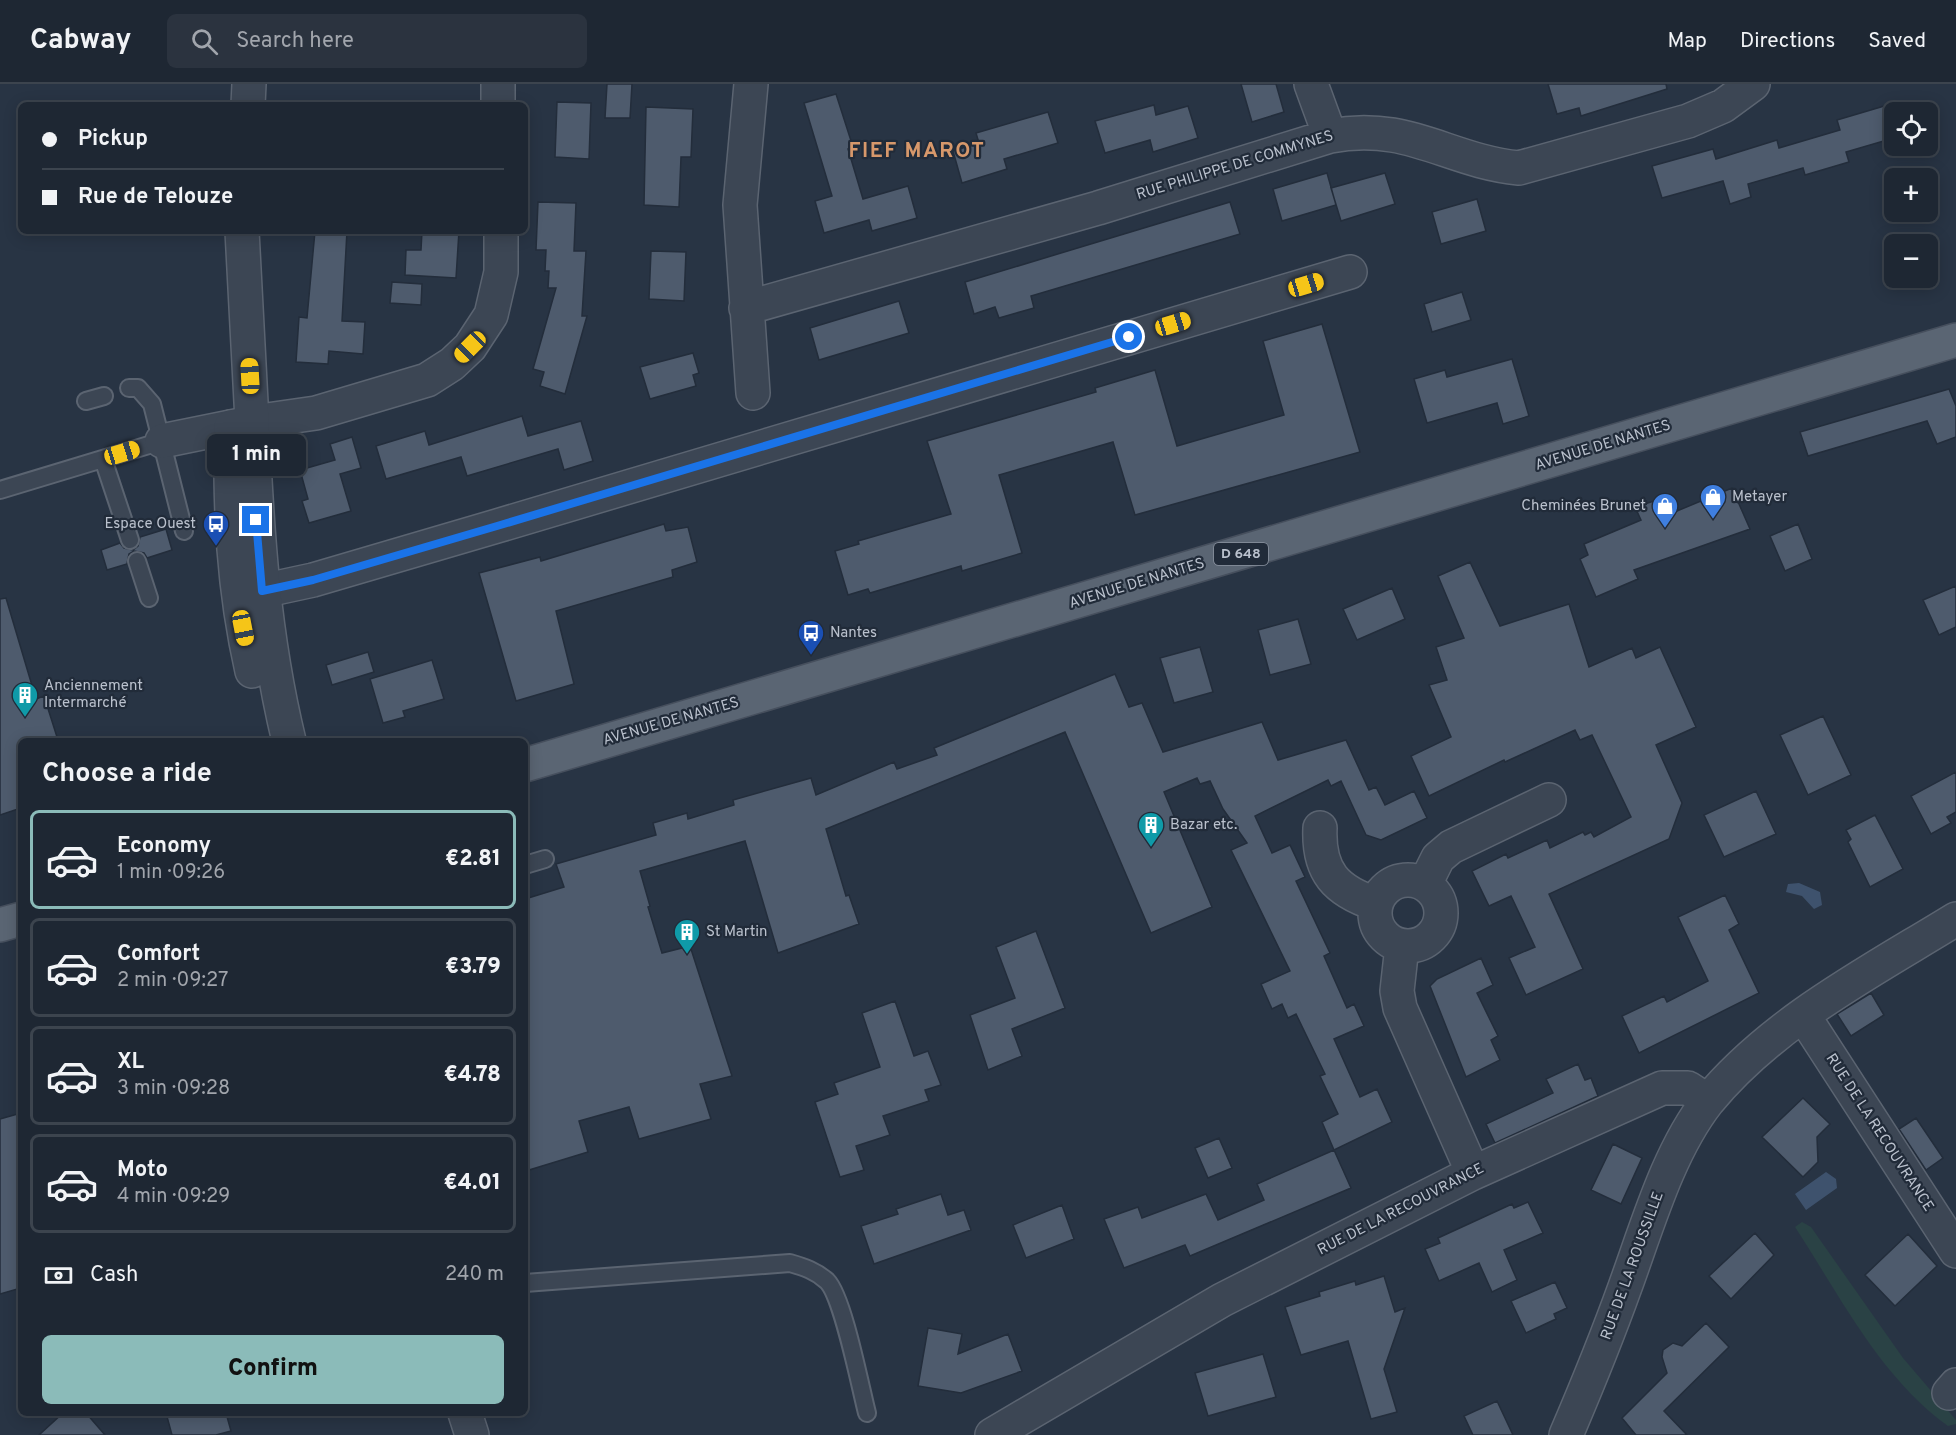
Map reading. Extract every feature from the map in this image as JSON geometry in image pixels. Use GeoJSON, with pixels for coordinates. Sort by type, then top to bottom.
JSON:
{"type":"FeatureCollection","features":[{"type":"Feature","properties":{"kind":"main road","name":"AVENUE DE NANTES"},"geometry":{"type":"LineString","coordinates":[[528,764],[1956,340]]}},
{"type":"Feature","properties":{"kind":"main road"},"geometry":{"type":"LineString","coordinates":[[0,925],[18,920]]}},
{"type":"Feature","properties":{"kind":"street"},"geometry":{"type":"LineString","coordinates":[[248,102],[249,84]]}},
{"type":"Feature","properties":{"kind":"street"},"geometry":{"type":"LineString","coordinates":[[498,84],[498,102]]}},
{"type":"Feature","properties":{"kind":"street"},"geometry":{"type":"LineString","coordinates":[[751,84],[740,205],[753,393]]}},
{"type":"Feature","properties":{"kind":"street"},"geometry":{"type":"LineString","coordinates":[[1311,84],[1330,136]]}},
{"type":"Feature","properties":{"kind":"street","name":"RUE PHILIPPE DE COMMYNES"},"geometry":{"type":"LineString","coordinates":[[746,308],[1098,208],[1330,136],[1354,132],[1399,134],[1497,166],[1519,168],[1688,121],[1724,106],[1754,84]]}},
{"type":"Feature","properties":{"kind":"street"},"geometry":{"type":"LineString","coordinates":[[243,234],[234,273],[252,423],[262,591],[269,646],[288,738]]}},
{"type":"Feature","properties":{"kind":"street"},"geometry":{"type":"LineString","coordinates":[[162,441],[316,413],[427,380],[452,364],[482,332],[491,315],[501,272],[501,234]]}},
{"type":"Feature","properties":{"kind":"street"},"geometry":{"type":"LineString","coordinates":[[262,591],[313,580],[485,530],[1350,272]]}},
{"type":"Feature","properties":{"kind":"street"},"geometry":{"type":"LineString","coordinates":[[252,423],[230,484],[236,591],[269,738]]}},
{"type":"Feature","properties":{"kind":"street"},"geometry":{"type":"LineString","coordinates":[[1425,884],[1438,858],[1451,847],[1549,800]]}},
{"type":"Feature","properties":{"kind":"street"},"geometry":{"type":"LineString","coordinates":[[1320,828],[1319,850],[1332,879],[1347,893],[1376,904]]}},
{"type":"Feature","properties":{"kind":"street"},"geometry":{"type":"LineString","coordinates":[[1415,880],[1425,884],[1433,890],[1441,908],[1438,929],[1423,943],[1402,946],[1392,942],[1377,926],[1376,904],[1380,895],[1395,882],[1415,880]]}},
{"type":"Feature","properties":{"kind":"street"},"geometry":{"type":"LineString","coordinates":[[1708,1101],[1740,1068],[1803,1015],[1956,919]]}},
{"type":"Feature","properties":{"kind":"street"},"geometry":{"type":"LineString","coordinates":[[1402,946],[1396,991],[1400,1008],[1473,1173]]}},
{"type":"Feature","properties":{"kind":"street","name":"RUE DE LA RECOUVRANCE"},"geometry":{"type":"LineString","coordinates":[[1803,1015],[1956,1251]]}},
{"type":"Feature","properties":{"kind":"street","name":"RUE DE LA RECOUVRANCE"},"geometry":{"type":"LineString","coordinates":[[992,1435],[1222,1300],[1473,1173],[1662,1088],[1688,1088],[1708,1101]]}},
{"type":"Feature","properties":{"kind":"street","name":"RUE DE LA ROUSSILLE"},"geometry":{"type":"LineString","coordinates":[[1566,1435],[1608,1333],[1661,1189],[1708,1101]]}},
{"type":"Feature","properties":{"kind":"street"},"geometry":{"type":"LineString","coordinates":[[466,1416],[472,1435]]}},
{"type":"Feature","properties":{"kind":"lane"},"geometry":{"type":"LineString","coordinates":[[129,388],[138,388],[147,394],[155,413],[184,531]]}},
{"type":"Feature","properties":{"kind":"lane"},"geometry":{"type":"LineString","coordinates":[[86,401],[104,396]]}},
{"type":"Feature","properties":{"kind":"lane"},"geometry":{"type":"LineString","coordinates":[[0,490],[162,441]]}},
{"type":"Feature","properties":{"kind":"lane"},"geometry":{"type":"LineString","coordinates":[[103,459],[130,540]]}},
{"type":"Feature","properties":{"kind":"lane"},"geometry":{"type":"LineString","coordinates":[[136,561],[149,598]]}},
{"type":"Feature","properties":{"kind":"lane"},"geometry":{"type":"LineString","coordinates":[[528,864],[545,859]]}},
{"type":"Feature","properties":{"kind":"lane"},"geometry":{"type":"LineString","coordinates":[[528,1283],[790,1263],[810,1269],[828,1283],[839,1305],[867,1413]]}},
{"type":"Feature","properties":{"kind":"green space"},"geometry":{"type":"Polygon","coordinates":[[[1802,1222],[1811,1227],[1903,1358],[1956,1420],[1956,1424],[1948,1426],[1924,1406],[1882,1360],[1845,1307],[1795,1227],[1802,1222]]]}},
{"type":"Feature","properties":{"kind":"water"},"geometry":{"type":"Polygon","coordinates":[[[1799,883],[1820,892],[1822,905],[1814,909],[1802,896],[1786,892],[1788,884],[1799,883]]]}},
{"type":"Feature","properties":{"kind":"water"},"geometry":{"type":"Polygon","coordinates":[[[1826,1172],[1836,1179],[1837,1188],[1806,1210],[1795,1194],[1826,1172]]]}},
{"type":"Feature","properties":{"kind":"building"},"geometry":{"type":"Polygon","coordinates":[[[607,84],[632,84],[630,118],[605,118],[607,84]]]}},
{"type":"Feature","properties":{"kind":"building"},"geometry":{"type":"Polygon","coordinates":[[[1241,84],[1276,84],[1284,112],[1252,122],[1241,84]]]}},
{"type":"Feature","properties":{"kind":"building"},"geometry":{"type":"Polygon","coordinates":[[[1548,84],[1666,84],[1667,89],[1581,116],[1579,108],[1557,114],[1548,84]]]}},
{"type":"Feature","properties":{"kind":"building"},"geometry":{"type":"Polygon","coordinates":[[[836,94],[853,147],[848,149],[863,199],[908,186],[917,218],[872,231],[869,220],[824,233],[815,201],[832,196],[804,103],[836,94]]]}},
{"type":"Feature","properties":{"kind":"building"},"geometry":{"type":"Polygon","coordinates":[[[557,102],[591,103],[589,159],[555,157],[557,102]]]}},
{"type":"Feature","properties":{"kind":"building"},"geometry":{"type":"Polygon","coordinates":[[[1154,105],[1156,115],[1188,106],[1198,138],[1153,152],[1150,140],[1105,153],[1095,121],[1154,105]]]}},
{"type":"Feature","properties":{"kind":"building"},"geometry":{"type":"Polygon","coordinates":[[[1884,106],[1884,141],[1846,152],[1849,162],[1805,175],[1803,168],[1748,184],[1751,197],[1730,204],[1723,181],[1662,198],[1652,166],[1713,149],[1716,159],[1777,140],[1779,148],[1840,130],[1837,120],[1884,106]]]}},
{"type":"Feature","properties":{"kind":"building"},"geometry":{"type":"Polygon","coordinates":[[[646,107],[693,109],[691,157],[681,157],[679,207],[644,205],[646,107]]]}},
{"type":"Feature","properties":{"kind":"building"},"geometry":{"type":"Polygon","coordinates":[[[1048,112],[1058,143],[1004,159],[1007,169],[962,183],[953,151],[979,143],[976,133],[1048,112]]]}},
{"type":"Feature","properties":{"kind":"building"},"geometry":{"type":"Polygon","coordinates":[[[1327,173],[1336,205],[1282,221],[1273,189],[1327,173]]]}},
{"type":"Feature","properties":{"kind":"building"},"geometry":{"type":"Polygon","coordinates":[[[1385,173],[1395,204],[1341,221],[1331,188],[1385,173]]]}},
{"type":"Feature","properties":{"kind":"building"},"geometry":{"type":"Polygon","coordinates":[[[1477,199],[1486,231],[1441,244],[1432,212],[1477,199]]]}},
{"type":"Feature","properties":{"kind":"building"},"geometry":{"type":"Polygon","coordinates":[[[538,202],[576,203],[574,251],[586,251],[582,316],[587,316],[565,394],[540,386],[544,372],[533,369],[556,288],[548,288],[549,271],[545,271],[546,250],[536,250],[538,202]]]}},
{"type":"Feature","properties":{"kind":"building"},"geometry":{"type":"Polygon","coordinates":[[[1230,202],[1240,234],[1031,296],[1034,308],[999,318],[995,307],[974,314],[965,282],[1230,202]]]}},
{"type":"Feature","properties":{"kind":"building"},"geometry":{"type":"Polygon","coordinates":[[[315,234],[347,234],[342,321],[365,322],[363,354],[329,351],[328,364],[296,362],[299,317],[307,318],[315,234]]]}},
{"type":"Feature","properties":{"kind":"building"},"geometry":{"type":"Polygon","coordinates":[[[422,234],[459,234],[456,278],[405,275],[406,250],[421,250],[422,234]]]}},
{"type":"Feature","properties":{"kind":"building"},"geometry":{"type":"Polygon","coordinates":[[[651,251],[686,252],[684,301],[649,299],[651,251]]]}},
{"type":"Feature","properties":{"kind":"building"},"geometry":{"type":"Polygon","coordinates":[[[392,282],[422,284],[421,305],[390,303],[392,282]]]}},
{"type":"Feature","properties":{"kind":"building"},"geometry":{"type":"Polygon","coordinates":[[[1462,292],[1471,320],[1432,332],[1424,304],[1462,292]]]}},
{"type":"Feature","properties":{"kind":"building"},"geometry":{"type":"Polygon","coordinates":[[[899,301],[909,333],[819,360],[810,328],[899,301]]]}},
{"type":"Feature","properties":{"kind":"building"},"geometry":{"type":"Polygon","coordinates":[[[1322,324],[1360,452],[1135,515],[1113,442],[999,475],[1022,553],[962,571],[961,566],[870,593],[868,589],[848,595],[835,551],[859,544],[858,541],[951,514],[927,441],[1096,392],[1095,388],[1155,370],[1177,446],[1284,415],[1263,341],[1322,324]]]}},
{"type":"Feature","properties":{"kind":"building"},"geometry":{"type":"Polygon","coordinates":[[[693,353],[699,373],[693,375],[696,386],[650,399],[640,367],[693,353]]]}},
{"type":"Feature","properties":{"kind":"building"},"geometry":{"type":"Polygon","coordinates":[[[1512,359],[1529,416],[1503,424],[1497,403],[1427,423],[1414,379],[1445,370],[1447,377],[1512,359]]]}},
{"type":"Feature","properties":{"kind":"building"},"geometry":{"type":"Polygon","coordinates":[[[1949,389],[1956,406],[1956,437],[1937,444],[1927,421],[1808,456],[1800,432],[1949,389]]]}},
{"type":"Feature","properties":{"kind":"building"},"geometry":{"type":"Polygon","coordinates":[[[522,416],[528,436],[581,421],[593,461],[564,470],[558,449],[467,476],[461,457],[386,479],[376,446],[425,431],[429,445],[522,416]]]}},
{"type":"Feature","properties":{"kind":"building"},"geometry":{"type":"Polygon","coordinates":[[[352,437],[361,468],[340,474],[351,511],[309,523],[302,501],[308,499],[300,470],[335,460],[330,444],[352,437]]]}},
{"type":"Feature","properties":{"kind":"building"},"geometry":{"type":"Polygon","coordinates":[[[1732,488],[1750,529],[1634,570],[1638,579],[1596,597],[1580,559],[1588,555],[1584,544],[1641,520],[1635,507],[1670,496],[1677,511],[1732,488]]]}},
{"type":"Feature","properties":{"kind":"building"},"geometry":{"type":"Polygon","coordinates":[[[664,524],[666,531],[688,527],[697,562],[672,570],[673,577],[556,611],[574,684],[516,701],[479,573],[540,557],[541,561],[664,524]]]}},
{"type":"Feature","properties":{"kind":"building"},"geometry":{"type":"Polygon","coordinates":[[[1798,524],[1812,559],[1785,571],[1770,536],[1798,524]]]}},
{"type":"Feature","properties":{"kind":"building"},"geometry":{"type":"Polygon","coordinates":[[[166,529],[172,550],[147,558],[144,553],[134,551],[129,554],[127,564],[107,570],[101,550],[120,543],[124,548],[133,550],[138,546],[140,537],[166,529]]]}},
{"type":"Feature","properties":{"kind":"building"},"geometry":{"type":"Polygon","coordinates":[[[1470,562],[1500,626],[1569,604],[1589,667],[1632,648],[1636,658],[1660,647],[1696,727],[1656,745],[1682,803],[1669,839],[1549,894],[1583,969],[1526,995],[1509,958],[1535,947],[1511,896],[1489,906],[1472,871],[1506,854],[1508,858],[1547,840],[1550,848],[1583,832],[1585,835],[1591,832],[1594,837],[1631,817],[1592,735],[1580,740],[1575,730],[1505,762],[1504,760],[1429,796],[1411,756],[1451,737],[1429,685],[1447,680],[1436,647],[1464,638],[1438,576],[1470,562]]]}},
{"type":"Feature","properties":{"kind":"building"},"geometry":{"type":"Polygon","coordinates":[[[1956,586],[1956,627],[1939,635],[1923,600],[1956,586]]]}},
{"type":"Feature","properties":{"kind":"building"},"geometry":{"type":"Polygon","coordinates":[[[1392,588],[1405,619],[1357,640],[1343,609],[1392,588]]]}},
{"type":"Feature","properties":{"kind":"building","name":"Anciennement Intermarché"},"geometry":{"type":"Polygon","coordinates":[[[6,598],[36,699],[44,696],[57,737],[18,738],[18,809],[0,815],[0,599],[6,598]]]}},
{"type":"Feature","properties":{"kind":"building"},"geometry":{"type":"Polygon","coordinates":[[[1298,619],[1311,664],[1270,675],[1258,630],[1298,619]]]}},
{"type":"Feature","properties":{"kind":"building"},"geometry":{"type":"Polygon","coordinates":[[[1200,647],[1213,692],[1174,703],[1160,658],[1200,647]]]}},
{"type":"Feature","properties":{"kind":"building"},"geometry":{"type":"Polygon","coordinates":[[[368,652],[374,672],[332,685],[326,665],[368,652]]]}},
{"type":"Feature","properties":{"kind":"building"},"geometry":{"type":"Polygon","coordinates":[[[432,660],[444,699],[403,711],[405,717],[383,723],[370,679],[432,660]]]}},
{"type":"Feature","properties":{"kind":"building"},"geometry":{"type":"Polygon","coordinates":[[[1115,674],[1129,707],[1142,703],[1163,752],[1262,722],[1278,760],[1346,740],[1369,790],[1376,787],[1385,805],[1414,791],[1427,818],[1381,840],[1366,835],[1341,781],[1331,786],[1328,780],[1255,816],[1272,853],[1290,845],[1305,877],[1296,881],[1330,953],[1324,956],[1347,1008],[1354,1004],[1364,1026],[1334,1039],[1360,1097],[1377,1089],[1392,1122],[1334,1150],[1322,1122],[1338,1114],[1320,1076],[1325,1074],[1296,1014],[1288,1018],[1282,1004],[1272,1009],[1261,984],[1290,971],[1231,850],[1247,843],[1223,809],[1210,781],[1200,784],[1197,778],[1164,792],[1212,907],[1151,933],[1065,732],[826,829],[846,896],[849,895],[859,924],[778,953],[745,841],[640,871],[662,953],[690,946],[732,1076],[700,1084],[711,1119],[639,1139],[629,1107],[579,1121],[588,1152],[529,1170],[528,898],[564,887],[556,864],[656,835],[653,823],[687,813],[688,819],[734,805],[733,800],[811,778],[816,795],[894,762],[897,769],[937,755],[934,748],[1115,674]]]}},
{"type":"Feature","properties":{"kind":"building"},"geometry":{"type":"Polygon","coordinates":[[[1823,716],[1851,775],[1808,795],[1780,735],[1823,716]]]}},
{"type":"Feature","properties":{"kind":"building"},"geometry":{"type":"Polygon","coordinates":[[[1956,772],[1956,812],[1947,817],[1951,823],[1931,834],[1911,796],[1956,772]]]}},
{"type":"Feature","properties":{"kind":"building"},"geometry":{"type":"Polygon","coordinates":[[[1756,791],[1776,834],[1724,857],[1704,815],[1756,791]]]}},
{"type":"Feature","properties":{"kind":"building"},"geometry":{"type":"Polygon","coordinates":[[[1875,815],[1903,869],[1870,887],[1848,842],[1851,839],[1846,830],[1875,815]]]}},
{"type":"Feature","properties":{"kind":"building"},"geometry":{"type":"Polygon","coordinates":[[[1725,895],[1739,924],[1729,930],[1759,993],[1639,1053],[1622,1016],[1664,996],[1667,1002],[1708,981],[1678,917],[1725,895]]]}},
{"type":"Feature","properties":{"kind":"building"},"geometry":{"type":"Polygon","coordinates":[[[1036,931],[1065,1008],[1012,1029],[1022,1056],[988,1070],[970,1015],[1015,998],[996,947],[1036,931]]]}},
{"type":"Feature","properties":{"kind":"building"},"geometry":{"type":"Polygon","coordinates":[[[1481,958],[1493,985],[1477,993],[1498,1036],[1491,1040],[1500,1060],[1466,1077],[1430,986],[1437,979],[1481,958]]]}},
{"type":"Feature","properties":{"kind":"building"},"geometry":{"type":"Polygon","coordinates":[[[1871,993],[1884,1015],[1851,1036],[1837,1014],[1871,993]]]}},
{"type":"Feature","properties":{"kind":"building"},"geometry":{"type":"Polygon","coordinates":[[[895,1001],[914,1056],[928,1051],[941,1085],[925,1090],[929,1101],[883,1116],[890,1135],[856,1146],[864,1170],[840,1177],[815,1102],[838,1094],[834,1083],[880,1067],[862,1013],[895,1001]]]}},
{"type":"Feature","properties":{"kind":"building"},"geometry":{"type":"Polygon","coordinates":[[[1578,1064],[1585,1080],[1591,1078],[1598,1096],[1495,1143],[1486,1124],[1553,1093],[1546,1079],[1578,1064]]]}},
{"type":"Feature","properties":{"kind":"building"},"geometry":{"type":"Polygon","coordinates":[[[1803,1098],[1830,1124],[1817,1137],[1818,1162],[1803,1177],[1762,1137],[1803,1098]]]}},
{"type":"Feature","properties":{"kind":"building"},"geometry":{"type":"Polygon","coordinates":[[[18,1114],[18,1289],[0,1294],[0,1119],[18,1114]]]}},
{"type":"Feature","properties":{"kind":"building"},"geometry":{"type":"Polygon","coordinates":[[[1916,1118],[1943,1158],[1926,1170],[1899,1129],[1916,1118]]]}},
{"type":"Feature","properties":{"kind":"building"},"geometry":{"type":"Polygon","coordinates":[[[1219,1138],[1232,1168],[1208,1178],[1195,1148],[1219,1138]]]}},
{"type":"Feature","properties":{"kind":"building"},"geometry":{"type":"Polygon","coordinates":[[[1613,1144],[1642,1158],[1621,1204],[1591,1190],[1613,1144]]]}},
{"type":"Feature","properties":{"kind":"building"},"geometry":{"type":"Polygon","coordinates":[[[1334,1150],[1351,1188],[1190,1256],[1185,1245],[1124,1268],[1104,1219],[1138,1207],[1142,1218],[1206,1194],[1218,1220],[1264,1200],[1257,1184],[1334,1150]]]}},
{"type":"Feature","properties":{"kind":"building"},"geometry":{"type":"Polygon","coordinates":[[[941,1194],[948,1215],[964,1210],[971,1230],[874,1264],[861,1226],[898,1214],[896,1209],[941,1194]]]}},
{"type":"Feature","properties":{"kind":"building"},"geometry":{"type":"Polygon","coordinates":[[[1528,1202],[1543,1233],[1504,1250],[1517,1280],[1492,1292],[1479,1263],[1439,1281],[1425,1249],[1440,1243],[1438,1238],[1512,1204],[1514,1208],[1528,1202]]]}},
{"type":"Feature","properties":{"kind":"building"},"geometry":{"type":"Polygon","coordinates":[[[1062,1205],[1074,1239],[1026,1258],[1013,1225],[1062,1205]]]}},
{"type":"Feature","properties":{"kind":"building"},"geometry":{"type":"Polygon","coordinates":[[[1755,1233],[1774,1255],[1731,1299],[1709,1276],[1755,1233]]]}},
{"type":"Feature","properties":{"kind":"building"},"geometry":{"type":"Polygon","coordinates":[[[1908,1234],[1937,1266],[1895,1306],[1865,1275],[1908,1234]]]}},
{"type":"Feature","properties":{"kind":"building"},"geometry":{"type":"Polygon","coordinates":[[[1384,1276],[1395,1312],[1405,1308],[1384,1369],[1397,1412],[1371,1419],[1348,1341],[1301,1355],[1285,1307],[1320,1296],[1319,1292],[1355,1281],[1356,1285],[1384,1276]]]}},
{"type":"Feature","properties":{"kind":"building"},"geometry":{"type":"Polygon","coordinates":[[[1555,1282],[1567,1308],[1554,1314],[1556,1319],[1526,1333],[1511,1301],[1555,1282]]]}},
{"type":"Feature","properties":{"kind":"building"},"geometry":{"type":"Polygon","coordinates":[[[1706,1323],[1729,1347],[1664,1411],[1687,1435],[1636,1435],[1622,1418],[1667,1373],[1662,1357],[1663,1350],[1673,1343],[1682,1346],[1706,1323]]]}},
{"type":"Feature","properties":{"kind":"building"},"geometry":{"type":"Polygon","coordinates":[[[928,1328],[962,1334],[958,1354],[1008,1334],[1022,1371],[961,1393],[918,1386],[928,1328]]]}},
{"type":"Feature","properties":{"kind":"building"},"geometry":{"type":"Polygon","coordinates":[[[1263,1354],[1276,1397],[1208,1416],[1195,1373],[1263,1354]]]}},
{"type":"Feature","properties":{"kind":"building"},"geometry":{"type":"Polygon","coordinates":[[[1497,1401],[1513,1435],[1473,1435],[1464,1416],[1497,1401]]]}},
{"type":"Feature","properties":{"kind":"building"},"geometry":{"type":"Polygon","coordinates":[[[60,1416],[89,1416],[105,1435],[39,1435],[60,1416]]]}},
{"type":"Feature","properties":{"kind":"building"},"geometry":{"type":"Polygon","coordinates":[[[167,1416],[227,1416],[231,1431],[216,1435],[172,1435],[167,1416]]]}},
{"type":"Feature","properties":{"kind":"place","name":"Metayer"},"geometry":{"type":"Point","coordinates":[1713,520]}},
{"type":"Feature","properties":{"kind":"place","name":"Cheminées Brunet"},"geometry":{"type":"Point","coordinates":[1665,529]}},
{"type":"Feature","properties":{"kind":"place","name":"Espace Ouest"},"geometry":{"type":"Point","coordinates":[216,547]}},
{"type":"Feature","properties":{"kind":"place","name":"Nantes"},"geometry":{"type":"Point","coordinates":[811,656]}},
{"type":"Feature","properties":{"kind":"place","name":"Anciennement Intermarché"},"geometry":{"type":"Point","coordinates":[25,718]}},
{"type":"Feature","properties":{"kind":"place","name":"Bazar etc."},"geometry":{"type":"Point","coordinates":[1151,848]}},
{"type":"Feature","properties":{"kind":"place","name":"St Martin"},"geometry":{"type":"Point","coordinates":[687,955]}},
{"type":"Feature","properties":{"kind":"district","name":"FIEF MAROT"},"geometry":{"type":"Point","coordinates":[917,151]}},
{"type":"Feature","properties":{"kind":"route"},"geometry":{"type":"LineString","coordinates":[[256,520],[262,591],[313,580],[1129,337]]}}]}
